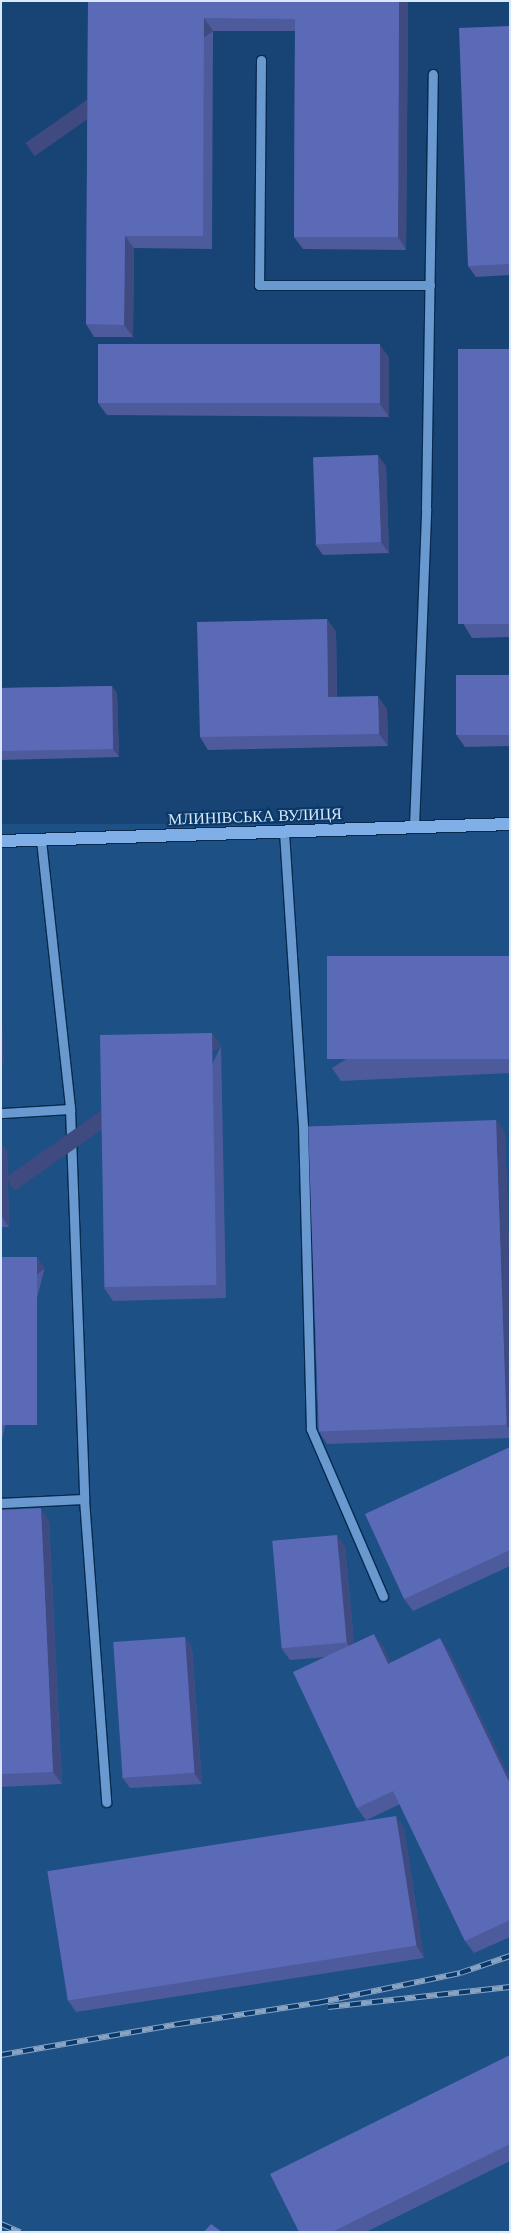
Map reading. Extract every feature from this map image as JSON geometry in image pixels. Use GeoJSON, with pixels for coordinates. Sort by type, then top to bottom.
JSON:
{"type":"FeatureCollection","features":[{"type":"Feature","properties":{"kind":"main road","name":"МЛИНІВСЬКА ВУЛИЦЯ"},"geometry":{"type":"LineString","coordinates":[[1,841],[510,824]]}},
{"type":"Feature","properties":{"kind":"lane"},"geometry":{"type":"LineString","coordinates":[[261,60],[259,285],[430,285]]}},
{"type":"Feature","properties":{"kind":"lane"},"geometry":{"type":"LineString","coordinates":[[414,826],[426,508],[433,74]]}},
{"type":"Feature","properties":{"kind":"lane"},"geometry":{"type":"LineString","coordinates":[[284,832],[303,1125],[311,1429],[383,1596]]}},
{"type":"Feature","properties":{"kind":"lane"},"geometry":{"type":"LineString","coordinates":[[41,840],[70,1109],[84,1498],[106,1802]]}},
{"type":"Feature","properties":{"kind":"lane"},"geometry":{"type":"LineString","coordinates":[[1,1114],[70,1109]]}},
{"type":"Feature","properties":{"kind":"lane"},"geometry":{"type":"LineString","coordinates":[[1,1503],[84,1498]]}},
{"type":"Feature","properties":{"kind":"shaded area"},"geometry":{"type":"Polygon","coordinates":[[[1,824],[510,824],[510,2232],[1,2232],[1,824]]]}},
{"type":"Feature","properties":{"kind":"building"},"geometry":{"type":"Polygon","coordinates":[[[88,1],[399,1],[398,237],[294,237],[295,19],[204,18],[203,236],[125,236],[124,325],[86,324],[88,1]]]}},
{"type":"Feature","properties":{"kind":"building"},"geometry":{"type":"Polygon","coordinates":[[[510,26],[510,264],[468,266],[459,28],[510,26]]]}},
{"type":"Feature","properties":{"kind":"building"},"geometry":{"type":"Polygon","coordinates":[[[98,344],[380,344],[380,403],[98,403],[98,344]]]}},
{"type":"Feature","properties":{"kind":"building"},"geometry":{"type":"Polygon","coordinates":[[[458,349],[510,349],[510,624],[458,624],[458,349]]]}},
{"type":"Feature","properties":{"kind":"building"},"geometry":{"type":"Polygon","coordinates":[[[378,455],[381,542],[316,544],[313,457],[378,455]]]}},
{"type":"Feature","properties":{"kind":"building"},"geometry":{"type":"Polygon","coordinates":[[[327,619],[328,697],[378,696],[379,734],[200,737],[197,622],[327,619]]]}},
{"type":"Feature","properties":{"kind":"building"},"geometry":{"type":"Polygon","coordinates":[[[456,675],[510,675],[510,735],[456,735],[456,675]]]}},
{"type":"Feature","properties":{"kind":"building"},"geometry":{"type":"Polygon","coordinates":[[[112,686],[113,749],[2,751],[1,688],[112,686]]]}},
{"type":"Feature","properties":{"kind":"building"},"geometry":{"type":"Polygon","coordinates":[[[327,956],[510,956],[510,1059],[327,1059],[327,956]]]}},
{"type":"Feature","properties":{"kind":"building"},"geometry":{"type":"Polygon","coordinates":[[[212,1033],[216,1285],[104,1287],[100,1035],[212,1033]]]}},
{"type":"Feature","properties":{"kind":"building"},"geometry":{"type":"Polygon","coordinates":[[[496,1120],[507,1425],[319,1431],[308,1127],[496,1120]]]}},
{"type":"Feature","properties":{"kind":"building"},"geometry":{"type":"Polygon","coordinates":[[[1,1257],[37,1257],[37,1425],[1,1425],[1,1257]]]}},
{"type":"Feature","properties":{"kind":"building"},"geometry":{"type":"Polygon","coordinates":[[[510,1447],[510,1550],[404,1599],[365,1514],[510,1447]]]}},
{"type":"Feature","properties":{"kind":"building"},"geometry":{"type":"Polygon","coordinates":[[[41,1508],[53,1772],[1,1774],[1,1510],[41,1508]]]}},
{"type":"Feature","properties":{"kind":"building"},"geometry":{"type":"Polygon","coordinates":[[[337,1535],[346,1643],[282,1648],[272,1541],[337,1535]]]}},
{"type":"Feature","properties":{"kind":"building"},"geometry":{"type":"Polygon","coordinates":[[[374,1634],[388,1664],[440,1638],[510,1784],[510,1920],[465,1941],[393,1791],[357,1808],[293,1672],[374,1634]]]}},
{"type":"Feature","properties":{"kind":"building"},"geometry":{"type":"Polygon","coordinates":[[[185,1637],[194,1773],[123,1778],[113,1642],[185,1637]]]}},
{"type":"Feature","properties":{"kind":"building"},"geometry":{"type":"Polygon","coordinates":[[[396,1816],[416,1945],[68,2001],[47,1871],[396,1816]]]}},
{"type":"Feature","properties":{"kind":"building"},"geometry":{"type":"Polygon","coordinates":[[[510,2055],[510,2144],[332,2232],[299,2232],[270,2174],[510,2055]]]}},
{"type":"Feature","properties":{"kind":"building"},"geometry":{"type":"Polygon","coordinates":[[[211,2224],[222,2232],[204,2232],[211,2224]]]}},
{"type":"Feature","properties":{"kind":"railway"},"geometry":{"type":"LineString","coordinates":[[1,2055],[179,2024],[317,2003],[460,1973],[510,1956]]}},
{"type":"Feature","properties":{"kind":"railway"},"geometry":{"type":"LineString","coordinates":[[328,2007],[510,1987]]}},
{"type":"Feature","properties":{"kind":"railway"},"geometry":{"type":"LineString","coordinates":[[1,2224],[20,2232]]}}]}
